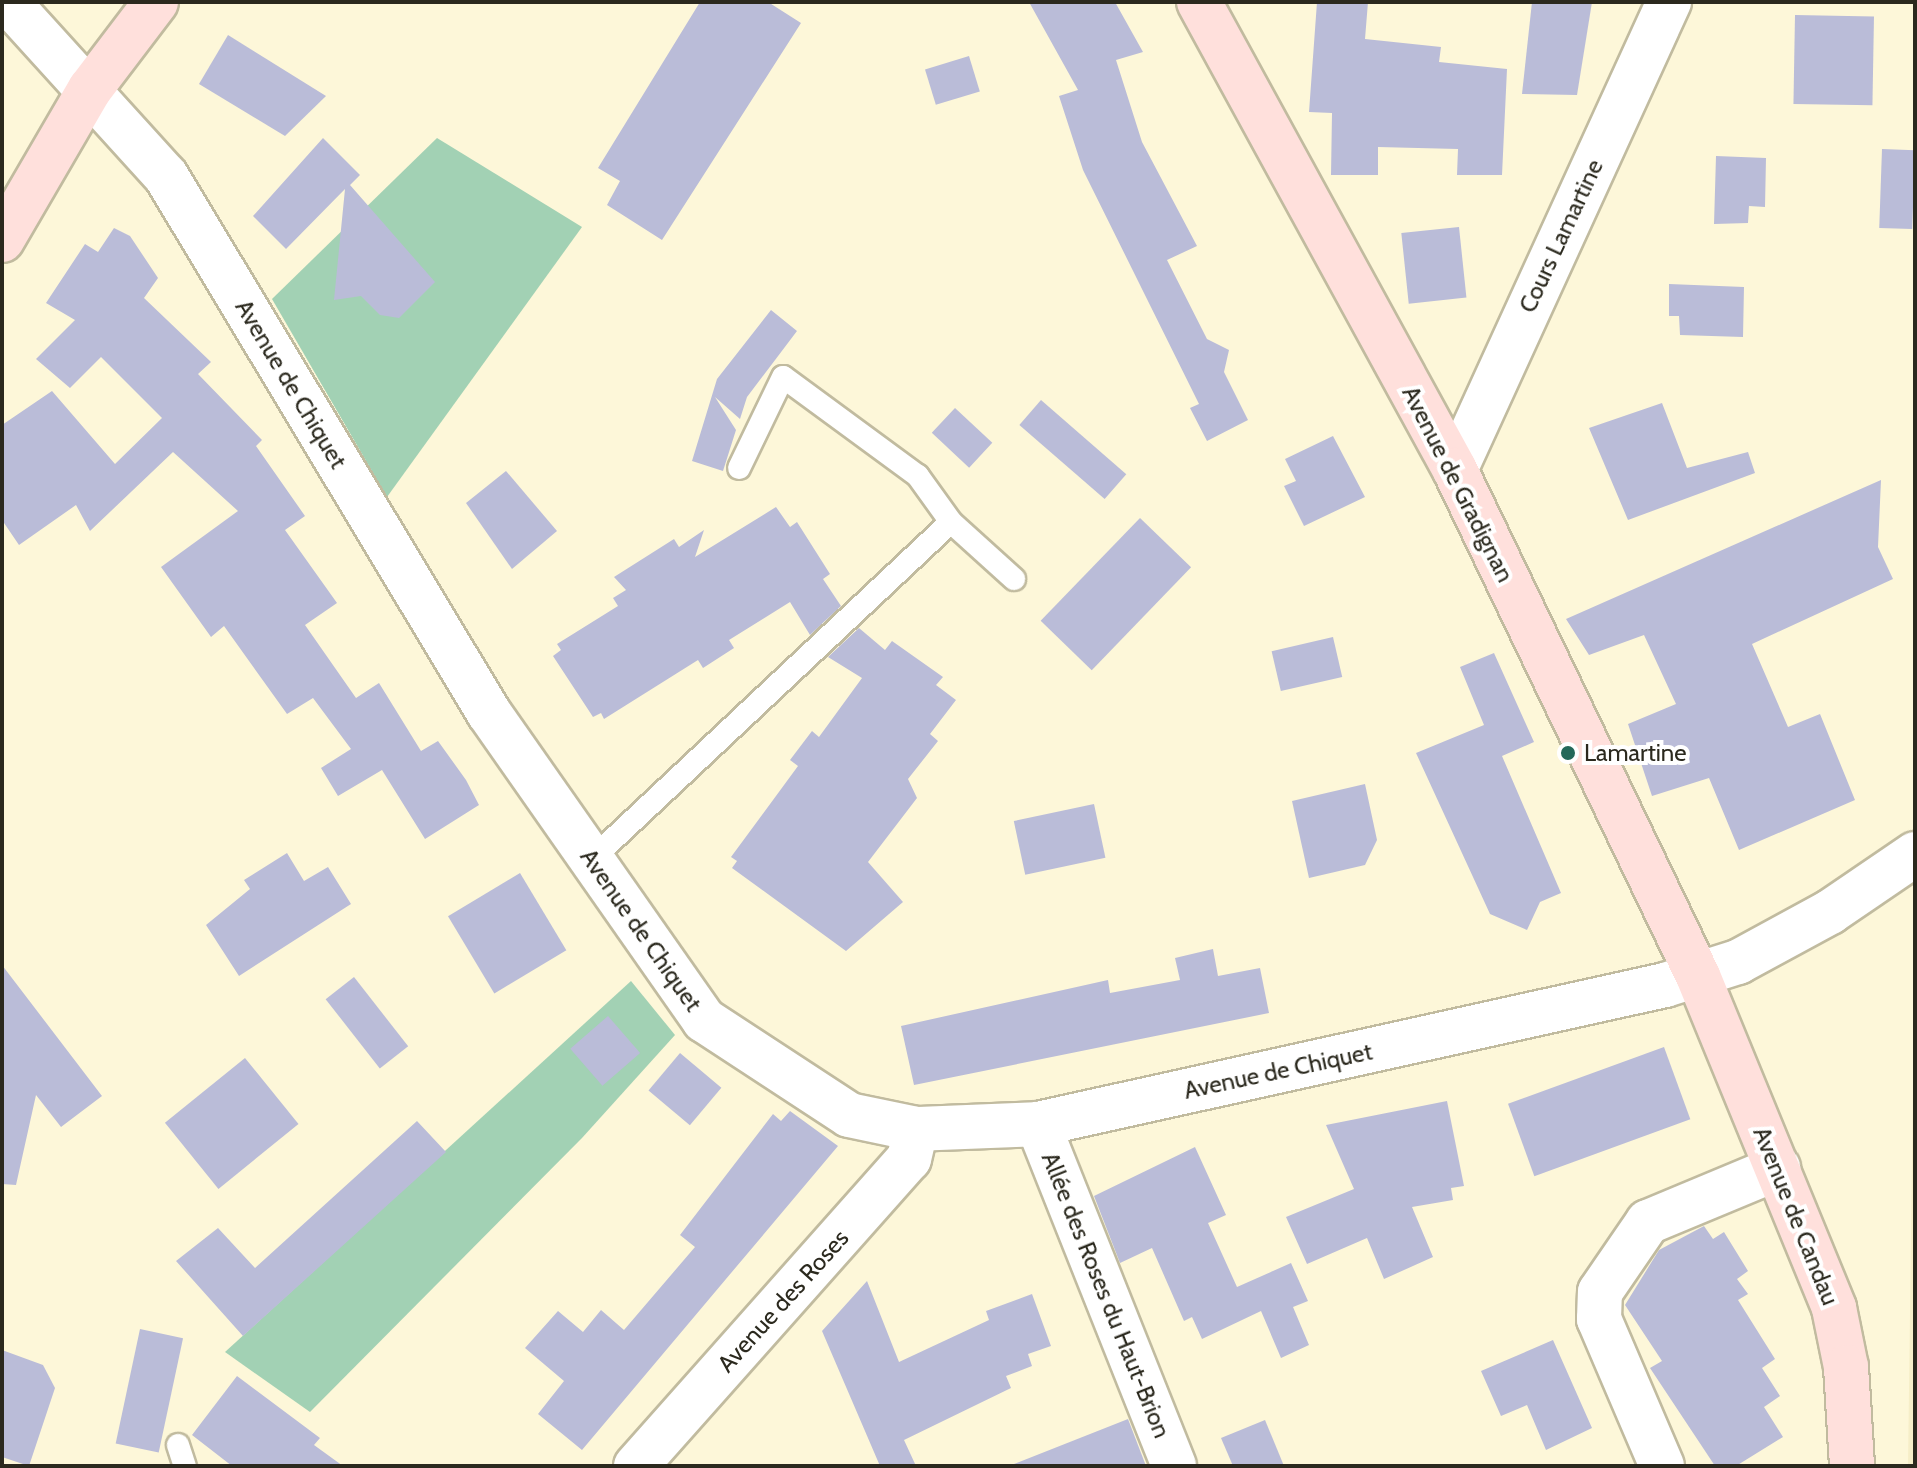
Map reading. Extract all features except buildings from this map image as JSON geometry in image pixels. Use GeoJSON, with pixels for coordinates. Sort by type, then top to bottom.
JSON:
{"type":"FeatureCollection","features":[{"type":"Feature","properties":{"kind":"street","name":"Avenue de Chiquet"},"geometry":{"type":"LineString","coordinates":[[8,2],[166,176],[489,713],[704,1020],[849,1115],[916,1129],[1038,1124],[1698,976],[1830,912],[1915,854]]}},
{"type":"Feature","properties":{"kind":"street"},"geometry":{"type":"LineString","coordinates":[[2,240],[90,89],[156,2]]}},
{"type":"Feature","properties":{"kind":"street","name":"Avenue de Gradignan"},"geometry":{"type":"LineString","coordinates":[[1199,2],[1455,470],[1698,976]]}},
{"type":"Feature","properties":{"kind":"street","name":"Cours Lamartine"},"geometry":{"type":"LineString","coordinates":[[1455,470],[1669,2]]}},
{"type":"Feature","properties":{"kind":"street","name":"Avenue de Candau"},"geometry":{"type":"LineString","coordinates":[[1698,976],[1834,1308],[1846,1367],[1852,1466]]}},
{"type":"Feature","properties":{"kind":"street","name":"Allée des Roses du Haut-Brion"},"geometry":{"type":"LineString","coordinates":[[1038,1124],[1174,1466]]}},
{"type":"Feature","properties":{"kind":"street","name":"Avenue des Roses"},"geometry":{"type":"LineString","coordinates":[[636,1466],[909,1159],[916,1129]]}},
{"type":"Feature","properties":{"kind":"street"},"geometry":{"type":"LineString","coordinates":[[1662,1466],[1599,1319],[1600,1292],[1648,1222],[1778,1168]]}},
{"type":"Feature","properties":{"kind":"lane"},"geometry":{"type":"LineString","coordinates":[[739,468],[783,377],[918,476],[951,522],[1014,579]]}},
{"type":"Feature","properties":{"kind":"lane"},"geometry":{"type":"LineString","coordinates":[[592,859],[951,522]]}},
{"type":"Feature","properties":{"kind":"shaded area"},"geometry":{"type":"Polygon","coordinates":[[[1915,929],[1915,1466],[1908,1466],[1915,929]]]}},
{"type":"Feature","properties":{"kind":"green space"},"geometry":{"type":"Polygon","coordinates":[[[437,138],[582,227],[387,497],[272,299],[437,138]]]}},
{"type":"Feature","properties":{"kind":"green space"},"geometry":{"type":"Polygon","coordinates":[[[631,981],[675,1035],[582,1138],[310,1412],[225,1352],[631,981]]]}},
{"type":"Feature","properties":{"kind":"place","name":"Lamartine"},"geometry":{"type":"Point","coordinates":[1568,753]}}]}
